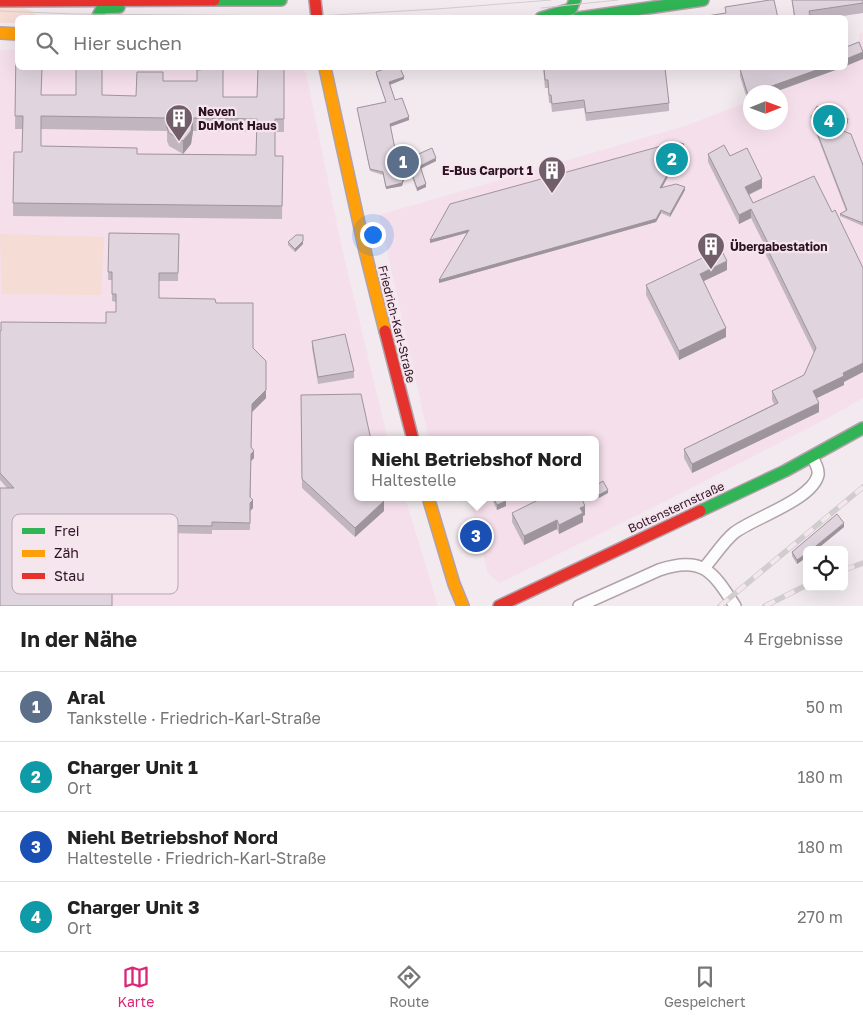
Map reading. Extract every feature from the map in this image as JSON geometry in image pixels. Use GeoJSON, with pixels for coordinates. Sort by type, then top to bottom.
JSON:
{"type":"FeatureCollection","features":[{"type":"Feature","properties":{"kind":"main road"},"geometry":{"type":"LineString","coordinates":[[0,1],[281,0]]}},
{"type":"Feature","properties":{"kind":"main road"},"geometry":{"type":"LineString","coordinates":[[315,0],[317,15]]}},
{"type":"Feature","properties":{"kind":"main road"},"geometry":{"type":"LineString","coordinates":[[544,15],[569,11],[574,6],[575,0]]}},
{"type":"Feature","properties":{"kind":"main road"},"geometry":{"type":"LineString","coordinates":[[599,15],[703,0]]}},
{"type":"Feature","properties":{"kind":"main road"},"geometry":{"type":"LineString","coordinates":[[39,1],[44,9],[44,13]]}},
{"type":"Feature","properties":{"kind":"main road"},"geometry":{"type":"LineString","coordinates":[[98,15],[102,8],[122,7],[130,1]]}},
{"type":"Feature","properties":{"kind":"main road"},"geometry":{"type":"LineString","coordinates":[[0,33],[15,33]]}},
{"type":"Feature","properties":{"kind":"main road"},"geometry":{"type":"LineString","coordinates":[[319,70],[327,81]]}},
{"type":"Feature","properties":{"kind":"main road","name":"Friedrich-Karl-Straße"},"geometry":{"type":"LineString","coordinates":[[325,70],[365,251],[412,436]]}},
{"type":"Feature","properties":{"kind":"main road"},"geometry":{"type":"LineString","coordinates":[[327,81],[332,70]]}},
{"type":"Feature","properties":{"kind":"main road","name":"Boltensternstraße"},"geometry":{"type":"LineString","coordinates":[[499,606],[812,457],[863,428]]}},
{"type":"Feature","properties":{"kind":"main road"},"geometry":{"type":"LineString","coordinates":[[429,501],[454,584],[463,606]]}},
{"type":"Feature","properties":{"kind":"street"},"geometry":{"type":"LineString","coordinates":[[704,568],[734,533],[810,489],[818,477],[812,457]]}},
{"type":"Feature","properties":{"kind":"street"},"geometry":{"type":"LineString","coordinates":[[579,606],[672,566],[685,564],[704,568],[718,580],[735,606]]}},
{"type":"Feature","properties":{"kind":"shaded area"},"geometry":{"type":"Polygon","coordinates":[[[0,7],[16,7],[31,10],[36,15],[15,15],[15,23],[0,23],[0,7]]]}},
{"type":"Feature","properties":{"kind":"shaded area"},"geometry":{"type":"Polygon","coordinates":[[[863,32],[863,398],[666,501],[500,583],[488,574],[470,501],[599,501],[599,436],[428,436],[379,215],[685,126],[743,104],[743,130],[788,130],[788,87],[835,70],[848,70],[848,65],[862,60],[859,49],[859,34],[863,32]]]}},
{"type":"Feature","properties":{"kind":"shaded area"},"geometry":{"type":"Polygon","coordinates":[[[0,50],[15,50],[15,70],[303,70],[306,73],[341,244],[387,436],[354,436],[354,501],[406,501],[438,606],[0,606],[0,50]]]}},
{"type":"Feature","properties":{"kind":"shaded area"},"geometry":{"type":"Polygon","coordinates":[[[0,234],[104,237],[101,295],[2,294],[0,234]]]}},
{"type":"Feature","properties":{"kind":"building"},"geometry":{"type":"Polygon","coordinates":[[[774,0],[777,15],[713,15],[726,13],[725,7],[774,0]]]}},
{"type":"Feature","properties":{"kind":"building"},"geometry":{"type":"Polygon","coordinates":[[[792,0],[863,0],[863,3],[809,11],[810,15],[794,15],[792,0]]]}},
{"type":"Feature","properties":{"kind":"building"},"geometry":{"type":"Polygon","coordinates":[[[859,42],[863,52],[848,58],[848,46],[859,42]]]}},
{"type":"Feature","properties":{"kind":"building","name":"Neven DuMont Haus"},"geometry":{"type":"Polygon","coordinates":[[[16,70],[42,70],[41,95],[76,95],[76,70],[102,70],[102,95],[136,96],[137,72],[163,72],[163,81],[197,81],[197,70],[223,70],[223,97],[257,97],[258,70],[284,70],[284,119],[275,119],[275,156],[283,156],[282,206],[13,203],[14,152],[22,152],[23,116],[15,116],[16,70]],[[41,116],[41,146],[137,148],[137,154],[256,155],[257,119],[193,118],[191,131],[183,141],[169,133],[167,118],[41,116]]]}},
{"type":"Feature","properties":{"kind":"building"},"geometry":{"type":"Polygon","coordinates":[[[381,70],[401,70],[404,77],[389,82],[395,100],[402,98],[409,117],[390,124],[395,149],[414,156],[432,148],[436,158],[420,166],[426,184],[417,188],[408,163],[402,183],[386,187],[383,172],[370,169],[357,108],[386,102],[376,72],[381,70]]]}},
{"type":"Feature","properties":{"kind":"building"},"geometry":{"type":"Polygon","coordinates":[[[544,70],[665,70],[669,103],[586,113],[584,100],[552,104],[548,80],[545,80],[544,70]]]}},
{"type":"Feature","properties":{"kind":"building"},"geometry":{"type":"Polygon","coordinates":[[[740,70],[816,70],[775,85],[745,85],[740,70]]]}},
{"type":"Feature","properties":{"kind":"building"},"geometry":{"type":"Polygon","coordinates":[[[817,106],[848,119],[843,131],[851,134],[863,165],[863,223],[840,214],[847,210],[811,117],[817,106]]]}},
{"type":"Feature","properties":{"kind":"building"},"geometry":{"type":"Polygon","coordinates":[[[676,142],[684,144],[660,188],[676,184],[685,187],[670,214],[661,210],[656,219],[439,280],[469,230],[430,240],[450,204],[676,142]]]}},
{"type":"Feature","properties":{"kind":"building"},"geometry":{"type":"Polygon","coordinates":[[[724,145],[730,156],[747,148],[762,179],[745,187],[753,203],[814,176],[832,212],[835,210],[863,268],[863,363],[843,373],[844,376],[813,391],[819,403],[692,464],[684,449],[778,403],[772,391],[804,375],[816,348],[765,244],[768,243],[751,209],[739,215],[708,154],[724,145]]]}},
{"type":"Feature","properties":{"kind":"building"},"geometry":{"type":"Polygon","coordinates":[[[109,233],[179,234],[178,273],[159,273],[159,298],[215,299],[216,303],[253,303],[253,348],[266,361],[266,390],[252,404],[251,447],[254,451],[251,454],[250,497],[253,500],[250,503],[250,523],[212,522],[212,526],[178,526],[178,514],[12,514],[12,594],[112,594],[112,606],[0,606],[0,488],[14,488],[0,473],[1,322],[106,323],[106,312],[116,312],[116,294],[112,294],[112,272],[108,272],[109,233]]]}},
{"type":"Feature","properties":{"kind":"building"},"geometry":{"type":"Polygon","coordinates":[[[296,235],[303,235],[303,241],[295,249],[288,242],[296,235]]]}},
{"type":"Feature","properties":{"kind":"building"},"geometry":{"type":"Polygon","coordinates":[[[721,249],[727,261],[700,274],[726,328],[679,351],[646,285],[721,249]]]}},
{"type":"Feature","properties":{"kind":"building"},"geometry":{"type":"Polygon","coordinates":[[[345,334],[354,371],[318,377],[312,341],[345,334]]]}},
{"type":"Feature","properties":{"kind":"building"},"geometry":{"type":"Polygon","coordinates":[[[361,394],[370,436],[354,436],[354,501],[384,501],[355,528],[302,479],[301,395],[361,394]]]}},
{"type":"Feature","properties":{"kind":"building"},"geometry":{"type":"Polygon","coordinates":[[[603,481],[608,490],[599,495],[599,484],[603,481]]]}},
{"type":"Feature","properties":{"kind":"building"},"geometry":{"type":"Polygon","coordinates":[[[495,501],[506,501],[497,505],[495,501]]]}},
{"type":"Feature","properties":{"kind":"building"},"geometry":{"type":"Polygon","coordinates":[[[536,501],[583,501],[585,506],[580,508],[583,513],[559,525],[557,520],[524,536],[512,513],[536,501]]]}},
{"type":"Feature","properties":{"kind":"building"},"geometry":{"type":"Polygon","coordinates":[[[837,514],[844,523],[816,546],[803,546],[803,556],[797,560],[792,552],[837,514]]]}},
{"type":"Feature","properties":{"kind":"tram line"},"geometry":{"type":"LineString","coordinates":[[334,15],[551,0]]}},
{"type":"Feature","properties":{"kind":"tram line"},"geometry":{"type":"LineString","coordinates":[[541,8],[618,0]]}},
{"type":"Feature","properties":{"kind":"tram line"},"geometry":{"type":"LineString","coordinates":[[0,11],[196,15]]}},
{"type":"Feature","properties":{"kind":"railway"},"geometry":{"type":"LineString","coordinates":[[720,606],[863,487]]}},
{"type":"Feature","properties":{"kind":"railway"},"geometry":{"type":"LineString","coordinates":[[848,569],[863,563]]}},
{"type":"Feature","properties":{"kind":"railway"},"geometry":{"type":"LineString","coordinates":[[765,606],[803,587]]}},
{"type":"Feature","properties":{"kind":"traffic: fast"},"geometry":{"type":"LineString","coordinates":[[214,0],[281,0]]}},
{"type":"Feature","properties":{"kind":"traffic: fast"},"geometry":{"type":"LineString","coordinates":[[551,15],[571,9],[575,0]]}},
{"type":"Feature","properties":{"kind":"traffic: fast"},"geometry":{"type":"LineString","coordinates":[[599,15],[703,0]]}},
{"type":"Feature","properties":{"kind":"traffic: fast"},"geometry":{"type":"LineString","coordinates":[[98,15],[102,8],[119,7]]}},
{"type":"Feature","properties":{"kind":"traffic: fast"},"geometry":{"type":"LineString","coordinates":[[700,511],[785,471],[863,428]]}},
{"type":"Feature","properties":{"kind":"traffic: slow"},"geometry":{"type":"LineString","coordinates":[[0,33],[15,34]]}},
{"type":"Feature","properties":{"kind":"traffic: slow"},"geometry":{"type":"LineString","coordinates":[[325,70],[365,251],[385,331]]}},
{"type":"Feature","properties":{"kind":"traffic: slow"},"geometry":{"type":"LineString","coordinates":[[429,501],[454,584],[463,606]]}},
{"type":"Feature","properties":{"kind":"traffic: jam"},"geometry":{"type":"LineString","coordinates":[[0,1],[214,0]]}},
{"type":"Feature","properties":{"kind":"traffic: jam"},"geometry":{"type":"LineString","coordinates":[[315,0],[317,15]]}},
{"type":"Feature","properties":{"kind":"traffic: jam"},"geometry":{"type":"LineString","coordinates":[[385,331],[412,436]]}},
{"type":"Feature","properties":{"kind":"traffic: jam"},"geometry":{"type":"LineString","coordinates":[[499,606],[700,511]]}},
{"type":"Feature","properties":{"kind":"place","name":"Charger Unit 3"},"geometry":{"type":"Point","coordinates":[829,121]}},
{"type":"Feature","properties":{"kind":"place","name":"Neven DuMont Haus"},"geometry":{"type":"Point","coordinates":[179,142]}},
{"type":"Feature","properties":{"kind":"place","name":"Charger Unit 1"},"geometry":{"type":"Point","coordinates":[672,159]}},
{"type":"Feature","properties":{"kind":"place","name":"Aral"},"geometry":{"type":"Point","coordinates":[403,162]}},
{"type":"Feature","properties":{"kind":"place","name":"E-Bus Carport 1"},"geometry":{"type":"Point","coordinates":[552,194]}},
{"type":"Feature","properties":{"kind":"place","name":"Übergabestation"},"geometry":{"type":"Point","coordinates":[711,270]}},
{"type":"Feature","properties":{"kind":"place","name":"Niehl Betriebshof Nord"},"geometry":{"type":"Point","coordinates":[476,536]}}]}
